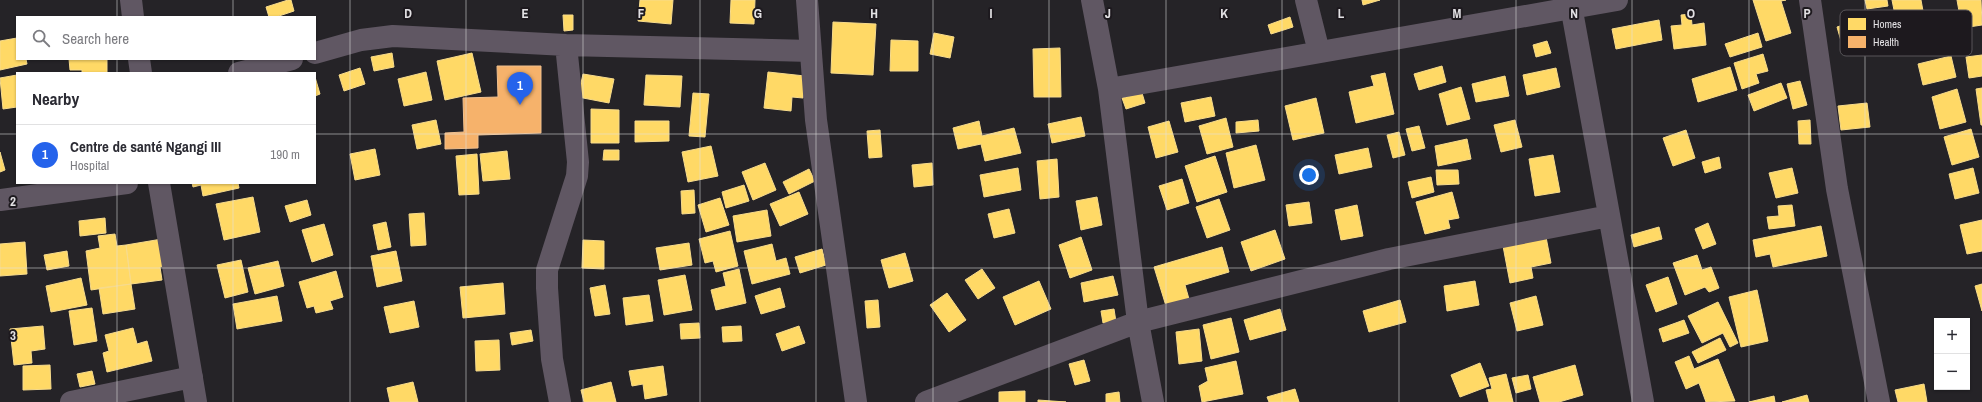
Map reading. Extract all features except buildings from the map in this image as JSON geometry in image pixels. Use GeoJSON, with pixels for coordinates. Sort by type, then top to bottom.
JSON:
{"type":"FeatureCollection","features":[{"type":"Feature","properties":{"kind":"street"},"geometry":{"type":"LineString","coordinates":[[131,0],[133,16]]}},
{"type":"Feature","properties":{"kind":"street"},"geometry":{"type":"LineString","coordinates":[[807,0],[816,120],[856,402]]}},
{"type":"Feature","properties":{"kind":"street"},"geometry":{"type":"LineString","coordinates":[[1092,0],[1109,89],[1138,322],[1153,402]]}},
{"type":"Feature","properties":{"kind":"street"},"geometry":{"type":"LineString","coordinates":[[1306,0],[1319,52]]}},
{"type":"Feature","properties":{"kind":"street"},"geometry":{"type":"LineString","coordinates":[[1109,89],[1319,52],[1571,4],[1617,0]]}},
{"type":"Feature","properties":{"kind":"street"},"geometry":{"type":"LineString","coordinates":[[1810,0],[1837,189],[1879,402]]}},
{"type":"Feature","properties":{"kind":"street"},"geometry":{"type":"LineString","coordinates":[[1571,4],[1643,402]]}},
{"type":"Feature","properties":{"kind":"street"},"geometry":{"type":"LineString","coordinates":[[316,53],[361,40],[393,36],[566,45],[810,51]]}},
{"type":"Feature","properties":{"kind":"street"},"geometry":{"type":"LineString","coordinates":[[560,402],[552,360],[546,288],[547,270],[577,176],[578,162],[566,45]]}},
{"type":"Feature","properties":{"kind":"street"},"geometry":{"type":"LineString","coordinates":[[139,60],[141,72]]}},
{"type":"Feature","properties":{"kind":"street"},"geometry":{"type":"LineString","coordinates":[[243,72],[288,60]]}},
{"type":"Feature","properties":{"kind":"street"},"geometry":{"type":"LineString","coordinates":[[0,200],[120,184]]}},
{"type":"Feature","properties":{"kind":"street"},"geometry":{"type":"LineString","coordinates":[[159,184],[196,402]]}},
{"type":"Feature","properties":{"kind":"street"},"geometry":{"type":"LineString","coordinates":[[926,402],[1138,322],[1388,259],[1609,216]]}},
{"type":"Feature","properties":{"kind":"street"},"geometry":{"type":"LineString","coordinates":[[71,402],[192,377]]}},
{"type":"Feature","properties":{"kind":"place","name":"Centre de santé Ngangi III"},"geometry":{"type":"Point","coordinates":[520,105]}}]}
